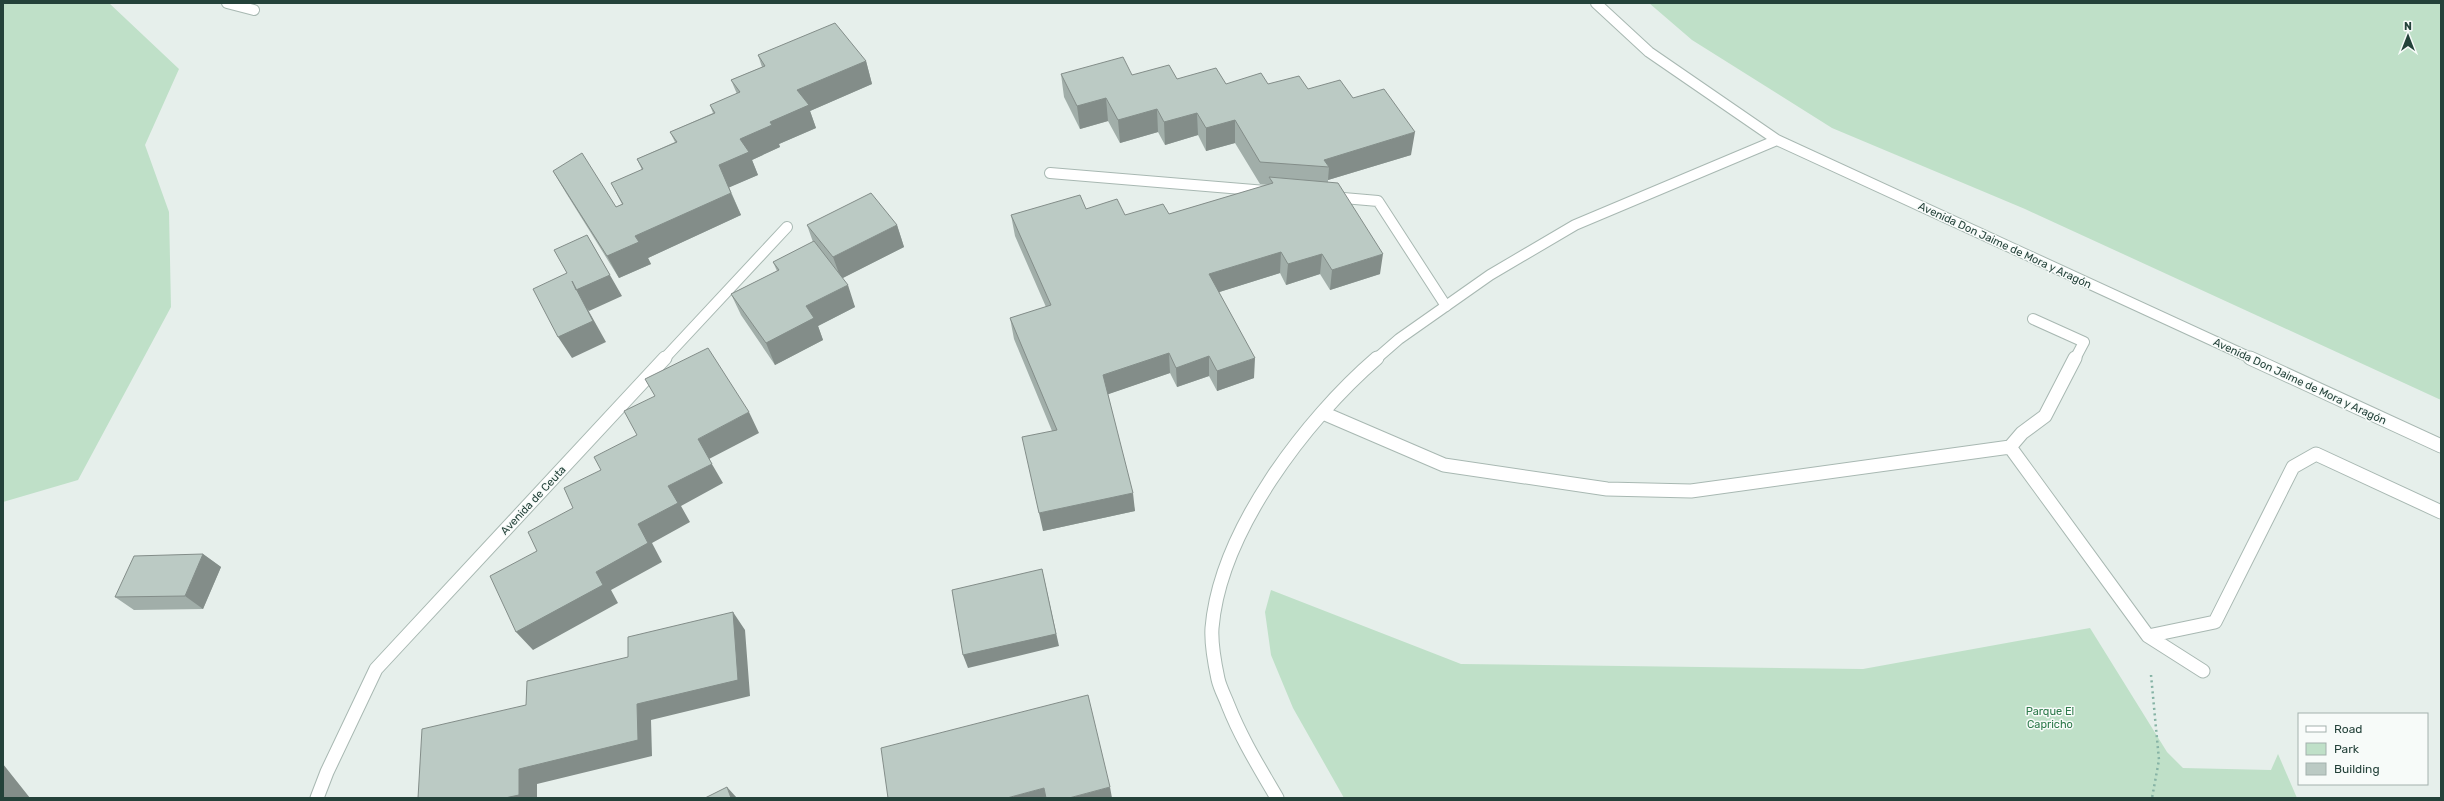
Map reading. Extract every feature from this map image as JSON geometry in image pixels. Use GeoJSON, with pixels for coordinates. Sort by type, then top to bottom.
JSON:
{"type":"FeatureCollection","features":[{"type":"Feature","properties":{"kind":"street"},"geometry":{"type":"LineString","coordinates":[[227,3],[254,10]]}},
{"type":"Feature","properties":{"kind":"street","name":"Avenida Don Jaime de Mora y Aragón"},"geometry":{"type":"LineString","coordinates":[[1596,3],[1649,52],[1777,140],[2441,446]]}},
{"type":"Feature","properties":{"kind":"street"},"geometry":{"type":"LineString","coordinates":[[1277,798],[1241,737],[1218,680],[1212,629],[1224,572],[1251,510],[1271,477],[1362,370],[1399,339],[1490,275],[1575,225],[1777,140]]}},
{"type":"Feature","properties":{"kind":"street"},"geometry":{"type":"LineString","coordinates":[[1050,173],[1276,192]]}},
{"type":"Feature","properties":{"kind":"street"},"geometry":{"type":"LineString","coordinates":[[1323,196],[1378,201],[1446,306]]}},
{"type":"Feature","properties":{"kind":"street","name":"Avenida de Ceuta"},"geometry":{"type":"LineString","coordinates":[[317,798],[327,772],[376,669],[787,227]]}},
{"type":"Feature","properties":{"kind":"street"},"geometry":{"type":"LineString","coordinates":[[1324,413],[1444,465],[1607,489],[1691,491],[2010,447],[2022,433],[2045,416],[2084,342],[2034,319]]}},
{"type":"Feature","properties":{"kind":"street"},"geometry":{"type":"LineString","coordinates":[[2010,447],[2148,636],[2203,671]]}},
{"type":"Feature","properties":{"kind":"street"},"geometry":{"type":"LineString","coordinates":[[2148,636],[2215,622],[2293,467],[2316,454],[2441,512]]}},
{"type":"Feature","properties":{"kind":"path"},"geometry":{"type":"LineString","coordinates":[[2148,636],[2159,760],[2152,798]]}},
{"type":"Feature","properties":{"kind":"green space"},"geometry":{"type":"Polygon","coordinates":[[[3,3],[109,3],[179,69],[145,145],[169,212],[171,307],[78,480],[3,502],[3,3]]]}},
{"type":"Feature","properties":{"kind":"green space"},"geometry":{"type":"Polygon","coordinates":[[[1649,3],[2441,3],[2441,400],[2025,209],[1832,128],[1692,40],[1649,3]]]}},
{"type":"Feature","properties":{"kind":"green space","name":"Parque El Capricho"},"geometry":{"type":"Polygon","coordinates":[[[1271,590],[1461,664],[1863,669],[2090,628],[2167,752],[2183,768],[2271,770],[2278,754],[2297,798],[1344,798],[1293,708],[1271,655],[1265,612],[1271,590]]]}},
{"type":"Feature","properties":{"kind":"building"},"geometry":{"type":"Polygon","coordinates":[[[835,23],[866,61],[797,90],[809,105],[770,122],[772,125],[740,139],[749,152],[719,165],[731,193],[635,236],[639,242],[607,256],[553,171],[582,153],[616,207],[623,204],[611,183],[643,169],[637,159],[677,142],[670,132],[715,113],[710,105],[740,92],[731,80],[765,66],[758,55],[835,23]]]}},
{"type":"Feature","properties":{"kind":"building"},"geometry":{"type":"Polygon","coordinates":[[[1123,57],[1132,75],[1169,65],[1177,79],[1216,68],[1226,84],[1261,73],[1268,84],[1299,76],[1308,89],[1340,80],[1353,98],[1384,89],[1415,132],[1324,160],[1329,167],[1260,162],[1235,120],[1206,128],[1197,113],[1164,122],[1157,109],[1118,120],[1106,98],[1077,106],[1061,74],[1123,57]]]}},
{"type":"Feature","properties":{"kind":"building"},"geometry":{"type":"Polygon","coordinates":[[[1269,177],[1338,183],[1383,254],[1332,270],[1322,254],[1288,264],[1281,252],[1209,274],[1255,358],[1217,371],[1209,356],[1176,368],[1169,353],[1103,375],[1133,493],[1039,513],[1022,437],[1057,430],[1010,318],[1051,305],[1011,215],[1080,195],[1086,209],[1117,199],[1125,215],[1163,204],[1169,214],[1273,183],[1269,177]]]}},
{"type":"Feature","properties":{"kind":"building"},"geometry":{"type":"Polygon","coordinates":[[[871,193],[897,225],[833,257],[807,225],[871,193]]]}},
{"type":"Feature","properties":{"kind":"building"},"geometry":{"type":"Polygon","coordinates":[[[587,235],[610,275],[577,290],[593,321],[558,337],[533,289],[567,273],[554,250],[587,235]]]}},
{"type":"Feature","properties":{"kind":"building"},"geometry":{"type":"Polygon","coordinates":[[[814,241],[848,285],[806,306],[814,318],[766,343],[731,294],[779,270],[773,262],[814,241]]]}},
{"type":"Feature","properties":{"kind":"building"},"geometry":{"type":"Polygon","coordinates":[[[708,348],[749,412],[698,439],[712,464],[668,486],[678,503],[638,524],[648,543],[596,572],[603,585],[516,632],[490,576],[537,551],[528,532],[573,508],[564,488],[601,470],[594,457],[637,435],[624,411],[655,396],[645,379],[708,348]]]}},
{"type":"Feature","properties":{"kind":"building"},"geometry":{"type":"Polygon","coordinates":[[[203,554],[185,596],[115,597],[134,556],[203,554]]]}},
{"type":"Feature","properties":{"kind":"building"},"geometry":{"type":"Polygon","coordinates":[[[1042,569],[1056,634],[963,655],[952,590],[1042,569]]]}},
{"type":"Feature","properties":{"kind":"building"},"geometry":{"type":"Polygon","coordinates":[[[733,612],[738,680],[637,704],[638,740],[519,769],[519,795],[505,798],[418,798],[422,729],[526,705],[527,681],[628,657],[628,637],[733,612]]]}},
{"type":"Feature","properties":{"kind":"building"},"geometry":{"type":"Polygon","coordinates":[[[1088,695],[1110,787],[1069,798],[1046,798],[1044,788],[1007,798],[888,798],[881,748],[1088,695]]]}},
{"type":"Feature","properties":{"kind":"building"},"geometry":{"type":"Polygon","coordinates":[[[727,787],[731,798],[705,798],[727,787]]]}}]}
